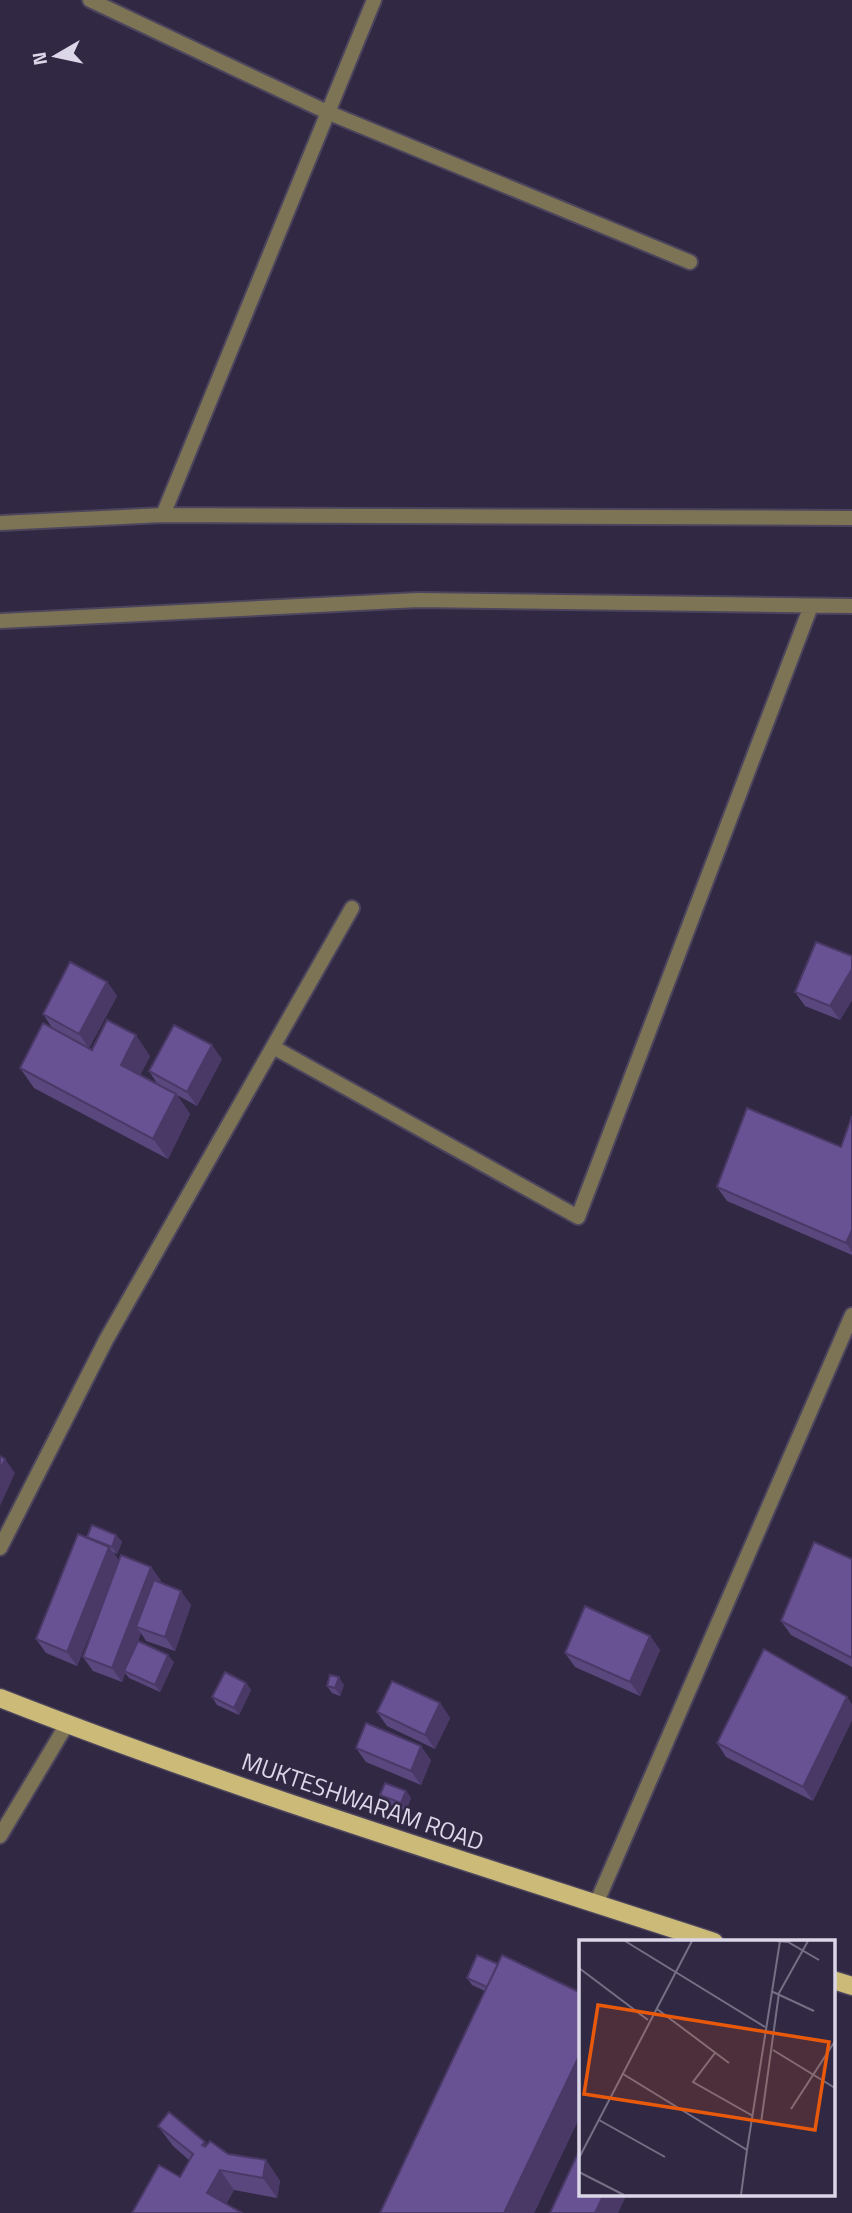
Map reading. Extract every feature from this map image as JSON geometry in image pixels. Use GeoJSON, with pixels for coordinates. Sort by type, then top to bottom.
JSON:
{"type":"FeatureCollection","features":[{"type":"Feature","properties":{"kind":"main road","name":"MUKTESHWARAM ROAD"},"geometry":{"type":"LineString","coordinates":[[0,1698],[220,1779],[708,1940]]}},
{"type":"Feature","properties":{"kind":"main road"},"geometry":{"type":"LineString","coordinates":[[834,1980],[852,1986]]}},
{"type":"Feature","properties":{"kind":"street"},"geometry":{"type":"LineString","coordinates":[[90,0],[327,112],[690,262]]}},
{"type":"Feature","properties":{"kind":"street"},"geometry":{"type":"LineString","coordinates":[[163,516],[374,0]]}},
{"type":"Feature","properties":{"kind":"street"},"geometry":{"type":"LineString","coordinates":[[0,523],[163,516],[852,517]]}},
{"type":"Feature","properties":{"kind":"street"},"geometry":{"type":"LineString","coordinates":[[0,621],[418,600],[852,606]]}},
{"type":"Feature","properties":{"kind":"street"},"geometry":{"type":"LineString","coordinates":[[273,1047],[578,1217],[811,606]]}},
{"type":"Feature","properties":{"kind":"street"},"geometry":{"type":"LineString","coordinates":[[0,1548],[106,1340],[352,908]]}},
{"type":"Feature","properties":{"kind":"street"},"geometry":{"type":"LineString","coordinates":[[596,1903],[852,1315]]}},
{"type":"Feature","properties":{"kind":"street"},"geometry":{"type":"LineString","coordinates":[[0,1836],[67,1724]]}},
{"type":"Feature","properties":{"kind":"building"},"geometry":{"type":"Polygon","coordinates":[[[816,942],[852,956],[852,969],[830,1006],[795,992],[816,942]]]}},
{"type":"Feature","properties":{"kind":"building"},"geometry":{"type":"Polygon","coordinates":[[[70,962],[107,982],[79,1034],[43,1014],[70,962]]]}},
{"type":"Feature","properties":{"kind":"building"},"geometry":{"type":"Polygon","coordinates":[[[107,1020],[136,1035],[121,1065],[176,1094],[153,1139],[20,1068],[43,1023],[92,1050],[107,1020]]]}},
{"type":"Feature","properties":{"kind":"building"},"geometry":{"type":"Polygon","coordinates":[[[174,1025],[212,1045],[187,1092],[149,1071],[174,1025]]]}},
{"type":"Feature","properties":{"kind":"building"},"geometry":{"type":"Polygon","coordinates":[[[747,1108],[841,1147],[852,1116],[852,1230],[846,1243],[717,1187],[747,1108]]]}},
{"type":"Feature","properties":{"kind":"building"},"geometry":{"type":"Polygon","coordinates":[[[0,1456],[5,1459],[0,1470],[0,1456]]]}},
{"type":"Feature","properties":{"kind":"building"},"geometry":{"type":"Polygon","coordinates":[[[92,1525],[116,1535],[112,1547],[87,1537],[92,1525]]]}},
{"type":"Feature","properties":{"kind":"building"},"geometry":{"type":"Polygon","coordinates":[[[78,1534],[109,1547],[67,1652],[36,1639],[78,1534]]]}},
{"type":"Feature","properties":{"kind":"building"},"geometry":{"type":"Polygon","coordinates":[[[814,1542],[852,1559],[852,1658],[781,1621],[814,1542]]]}},
{"type":"Feature","properties":{"kind":"building"},"geometry":{"type":"Polygon","coordinates":[[[121,1555],[151,1567],[112,1668],[83,1657],[121,1555]]]}},
{"type":"Feature","properties":{"kind":"building"},"geometry":{"type":"Polygon","coordinates":[[[154,1580],[181,1591],[165,1637],[136,1627],[154,1580]]]}},
{"type":"Feature","properties":{"kind":"building"},"geometry":{"type":"Polygon","coordinates":[[[585,1606],[650,1636],[630,1682],[565,1653],[585,1606]]]}},
{"type":"Feature","properties":{"kind":"building"},"geometry":{"type":"Polygon","coordinates":[[[138,1641],[168,1655],[155,1685],[124,1671],[138,1641]]]}},
{"type":"Feature","properties":{"kind":"building"},"geometry":{"type":"Polygon","coordinates":[[[764,1649],[847,1697],[803,1787],[717,1743],[764,1649]]]}},
{"type":"Feature","properties":{"kind":"building"},"geometry":{"type":"Polygon","coordinates":[[[225,1672],[246,1683],[234,1708],[212,1697],[225,1672]]]}},
{"type":"Feature","properties":{"kind":"building"},"geometry":{"type":"Polygon","coordinates":[[[330,1675],[339,1677],[335,1688],[327,1686],[330,1675]]]}},
{"type":"Feature","properties":{"kind":"building"},"geometry":{"type":"Polygon","coordinates":[[[392,1681],[440,1703],[425,1735],[377,1712],[392,1681]]]}},
{"type":"Feature","properties":{"kind":"building"},"geometry":{"type":"Polygon","coordinates":[[[366,1723],[421,1746],[411,1771],[356,1748],[366,1723]]]}},
{"type":"Feature","properties":{"kind":"building"},"geometry":{"type":"Polygon","coordinates":[[[385,1783],[406,1791],[401,1803],[380,1795],[385,1783]]]}},
{"type":"Feature","properties":{"kind":"building"},"geometry":{"type":"Polygon","coordinates":[[[477,1955],[498,1964],[487,1987],[467,1978],[477,1955]]]}},
{"type":"Feature","properties":{"kind":"building"},"geometry":{"type":"Polygon","coordinates":[[[502,1955],[579,1992],[579,2056],[504,2213],[380,2213],[502,1955]]]}},
{"type":"Feature","properties":{"kind":"building"},"geometry":{"type":"Polygon","coordinates":[[[169,2112],[205,2142],[202,2145],[205,2147],[210,2141],[228,2154],[266,2160],[263,2178],[220,2170],[207,2193],[242,2213],[132,2213],[159,2165],[180,2177],[193,2154],[158,2126],[169,2112]]]}},
{"type":"Feature","properties":{"kind":"building"},"geometry":{"type":"Polygon","coordinates":[[[579,2151],[579,2196],[603,2196],[595,2213],[550,2213],[579,2151]]]}}]}
